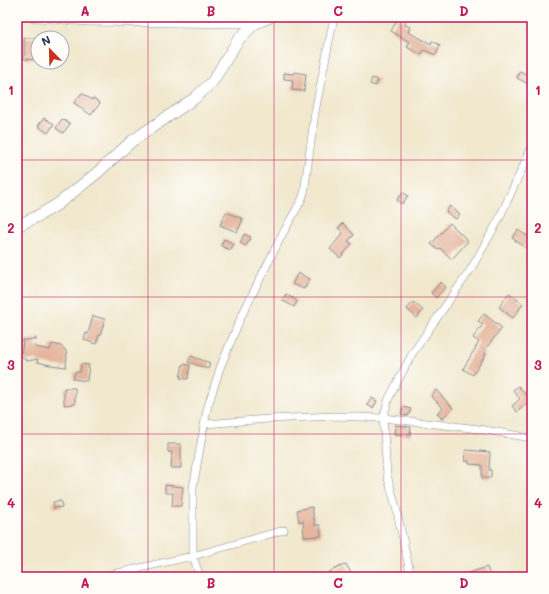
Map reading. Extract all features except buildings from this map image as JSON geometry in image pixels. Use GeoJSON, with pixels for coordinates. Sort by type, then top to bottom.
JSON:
{"type":"FeatureCollection","features":[{"type":"Feature","properties":{"kind":"highway"},"geometry":{"type":"LineString","coordinates":[[17,226],[58,204],[97,173],[132,141],[195,98],[213,81],[238,40],[254,24],[270,17]]}},
{"type":"Feature","properties":{"kind":"street"},"geometry":{"type":"LineString","coordinates":[[27,17],[88,22],[254,24]]}},
{"type":"Feature","properties":{"kind":"street"},"geometry":{"type":"LineString","coordinates":[[200,577],[193,556],[192,488],[207,409],[220,368],[242,317],[304,193],[315,112],[334,17]]}},
{"type":"Feature","properties":{"kind":"street"},"geometry":{"type":"LineString","coordinates":[[408,576],[396,507],[387,475],[383,418],[388,398],[412,354],[472,268],[498,221],[532,147]]}},
{"type":"Feature","properties":{"kind":"street"},"geometry":{"type":"LineString","coordinates":[[205,424],[335,416],[383,418],[479,429],[532,438]]}},
{"type":"Feature","properties":{"kind":"street"},"geometry":{"type":"LineString","coordinates":[[109,577],[113,574],[193,556],[284,530]]}}]}
